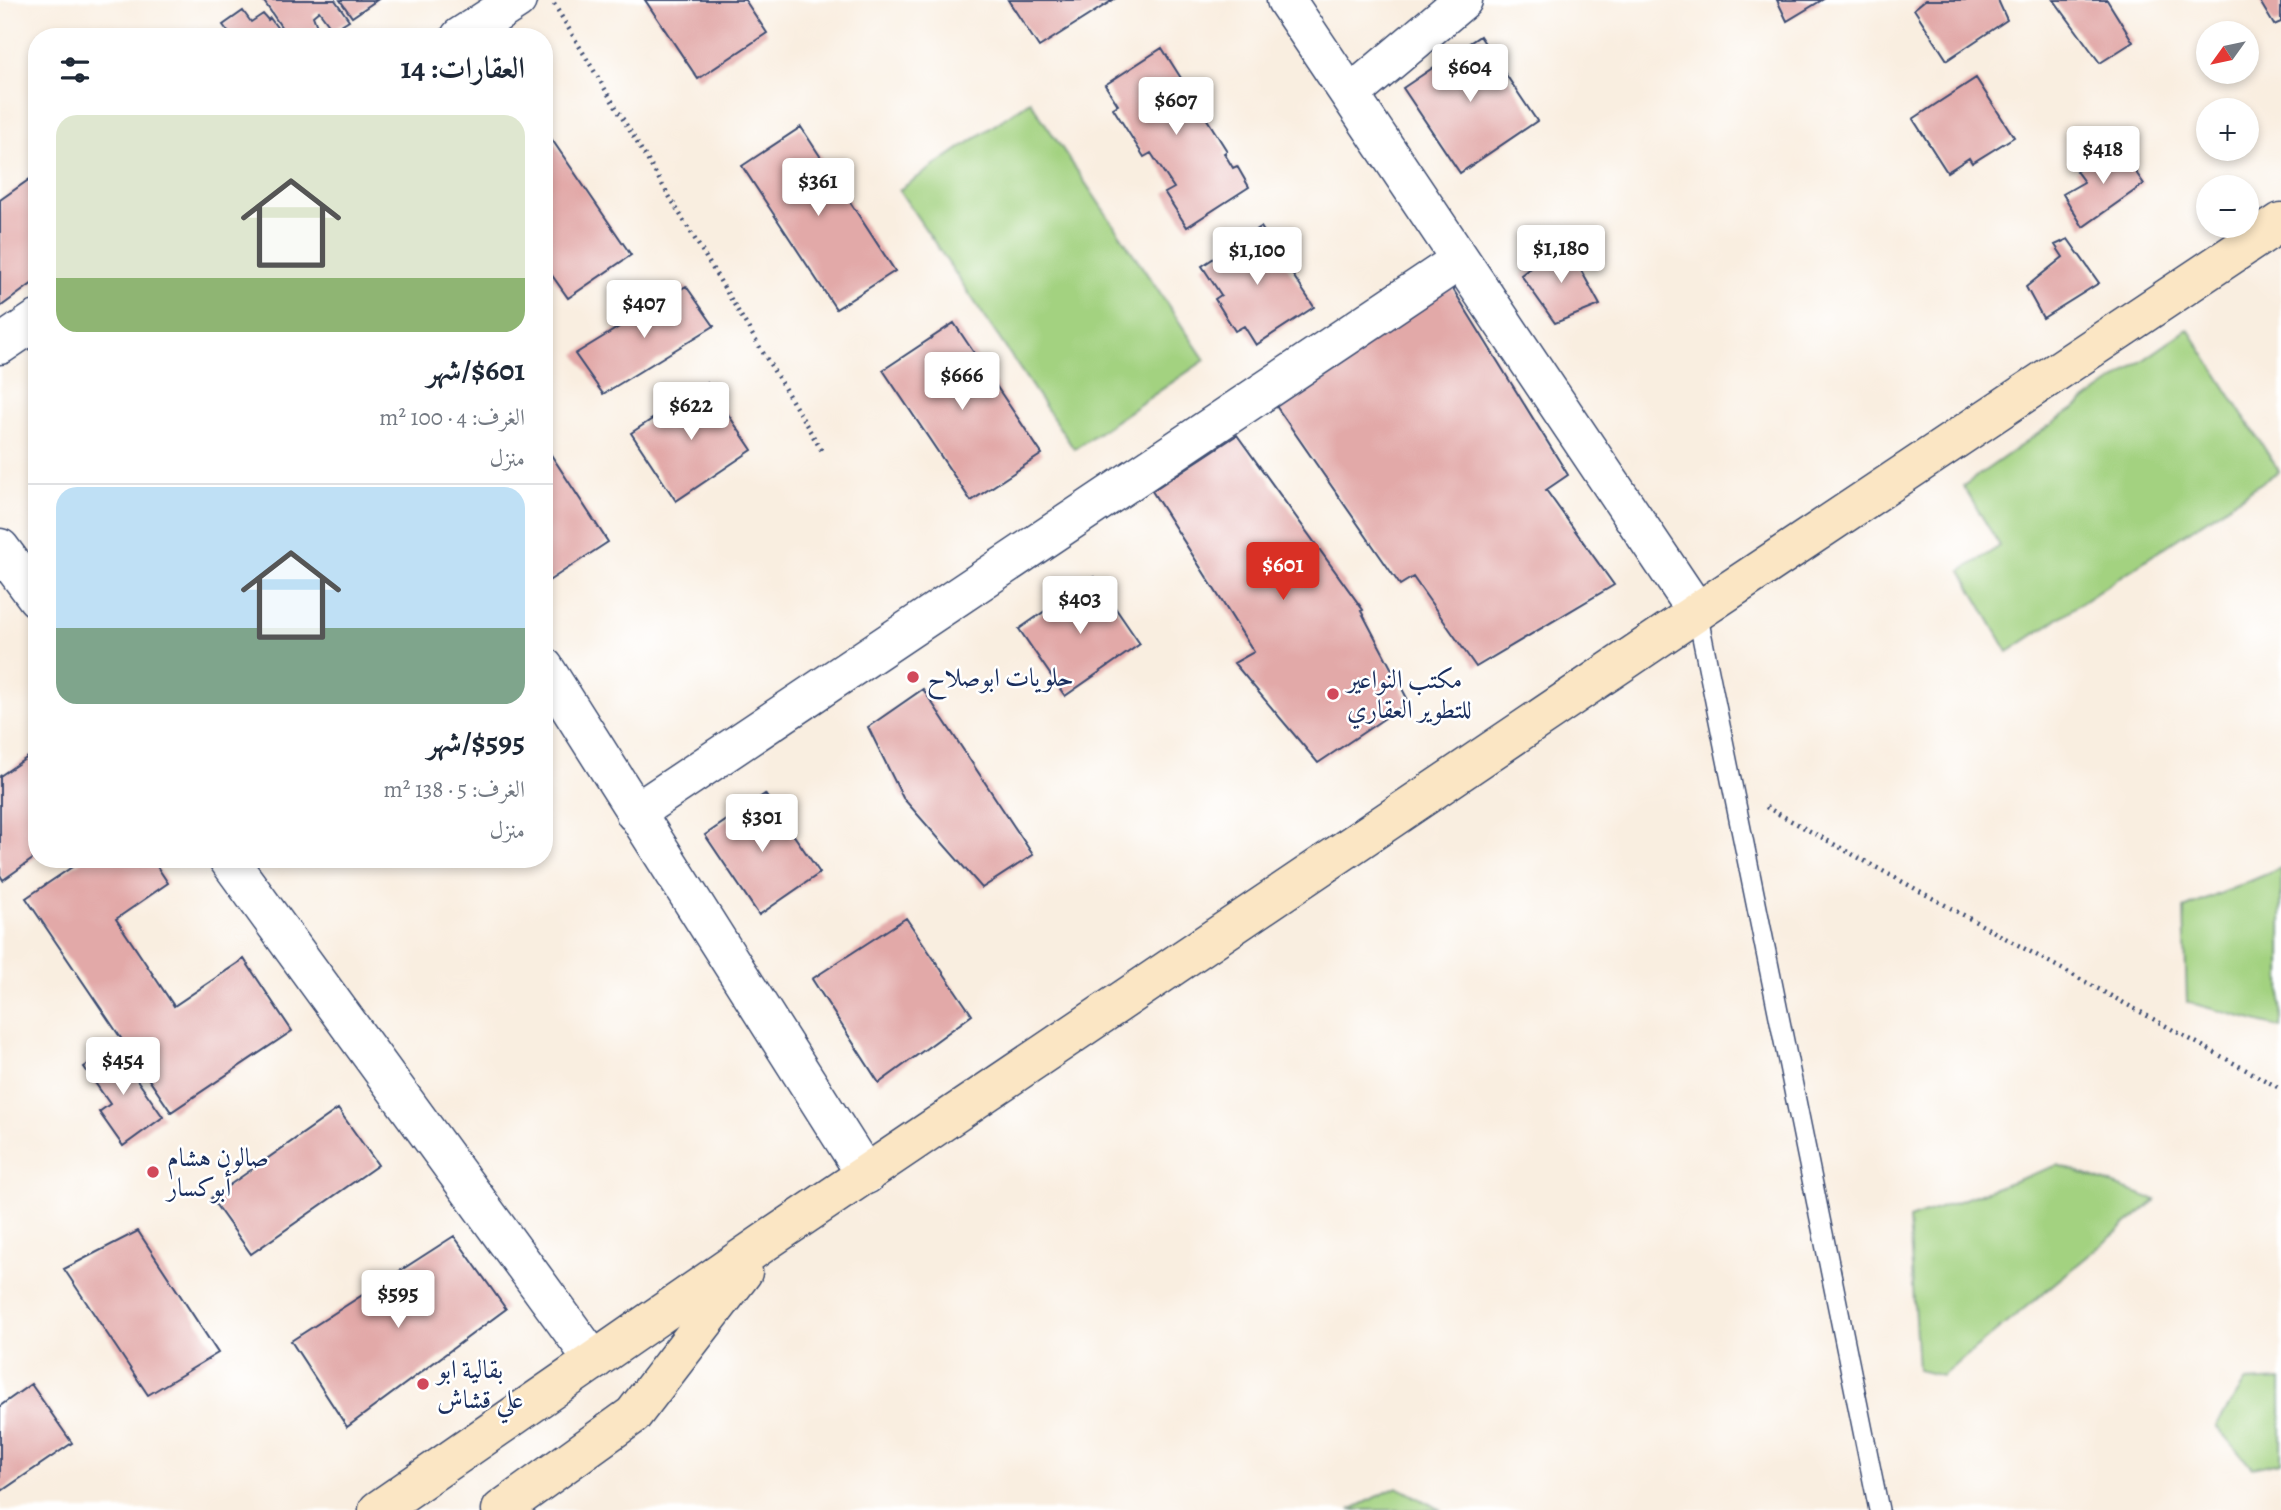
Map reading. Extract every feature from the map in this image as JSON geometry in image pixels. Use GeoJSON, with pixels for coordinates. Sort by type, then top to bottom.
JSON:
{"type":"FeatureCollection","features":[{"type":"Feature","properties":{"kind":"street"},"geometry":{"type":"LineString","coordinates":[[474,28],[517,0]]}},
{"type":"Feature","properties":{"kind":"street"},"geometry":{"type":"LineString","coordinates":[[1286,0],[1697,611]]}},
{"type":"Feature","properties":{"kind":"street"},"geometry":{"type":"LineString","coordinates":[[1350,95],[1464,0]]}},
{"type":"Feature","properties":{"kind":"street"},"geometry":{"type":"LineString","coordinates":[[377,1510],[765,1242],[1697,611],[2281,222]]}},
{"type":"Feature","properties":{"kind":"street"},"geometry":{"type":"LineString","coordinates":[[635,813],[1460,260]]}},
{"type":"Feature","properties":{"kind":"street"},"geometry":{"type":"LineString","coordinates":[[0,345],[28,326]]}},
{"type":"Feature","properties":{"kind":"street"},"geometry":{"type":"LineString","coordinates":[[0,548],[28,586]]}},
{"type":"Feature","properties":{"kind":"street"},"geometry":{"type":"LineString","coordinates":[[553,681],[866,1175]]}},
{"type":"Feature","properties":{"kind":"street"},"geometry":{"type":"LineString","coordinates":[[235,868],[594,1361]]}},
{"type":"Feature","properties":{"kind":"street"},"geometry":{"type":"LineString","coordinates":[[501,1510],[633,1415],[765,1242]]}},
{"type":"Feature","properties":{"kind":"lane"},"geometry":{"type":"LineString","coordinates":[[1697,611],[1879,1510]]}},
{"type":"Feature","properties":{"kind":"path"},"geometry":{"type":"LineString","coordinates":[[552,0],[822,451]]}},
{"type":"Feature","properties":{"kind":"path"},"geometry":{"type":"LineString","coordinates":[[1758,803],[2281,1089]]}},
{"type":"Feature","properties":{"kind":"green space"},"geometry":{"type":"Polygon","coordinates":[[[1030,101],[1205,360],[1074,449],[899,190],[1030,101]]]}},
{"type":"Feature","properties":{"kind":"green space"},"geometry":{"type":"Polygon","coordinates":[[[2188,329],[2279,471],[2008,652],[1961,571],[2000,546],[1963,486],[2188,329]]]}},
{"type":"Feature","properties":{"kind":"green space"},"geometry":{"type":"Polygon","coordinates":[[[2281,868],[2281,1028],[2187,1002],[2184,909],[2281,868]]]}},
{"type":"Feature","properties":{"kind":"green space"},"geometry":{"type":"Polygon","coordinates":[[[2058,1165],[2156,1200],[1942,1376],[1918,1370],[1909,1219],[2058,1165]]]}},
{"type":"Feature","properties":{"kind":"green space"},"geometry":{"type":"Polygon","coordinates":[[[2281,1380],[2281,1462],[2252,1468],[2216,1426],[2245,1382],[2281,1380]]]}},
{"type":"Feature","properties":{"kind":"green space"},"geometry":{"type":"Polygon","coordinates":[[[1397,1487],[1441,1510],[1350,1510],[1397,1487]]]}},
{"type":"Feature","properties":{"kind":"building"},"geometry":{"type":"Polygon","coordinates":[[[263,0],[335,0],[349,20],[332,28],[319,11],[313,16],[318,28],[282,28],[263,0]]]}},
{"type":"Feature","properties":{"kind":"building"},"geometry":{"type":"Polygon","coordinates":[[[340,0],[377,0],[352,17],[340,0]]]}},
{"type":"Feature","properties":{"kind":"building"},"geometry":{"type":"Polygon","coordinates":[[[645,0],[745,0],[767,33],[698,79],[645,0]]]}},
{"type":"Feature","properties":{"kind":"building"},"geometry":{"type":"Polygon","coordinates":[[[1008,0],[1113,0],[1039,47],[1008,0]]]}},
{"type":"Feature","properties":{"kind":"building"},"geometry":{"type":"Polygon","coordinates":[[[1777,0],[1822,0],[1787,21],[1777,0]]]}},
{"type":"Feature","properties":{"kind":"building"},"geometry":{"type":"Polygon","coordinates":[[[1925,0],[1998,0],[2007,20],[1947,60],[1914,9],[1925,0]]]}},
{"type":"Feature","properties":{"kind":"building"},"geometry":{"type":"Polygon","coordinates":[[[2054,0],[2107,0],[2133,42],[2100,63],[2054,0]]]}},
{"type":"Feature","properties":{"kind":"building"},"geometry":{"type":"Polygon","coordinates":[[[2259,0],[2281,0],[2281,22],[2274,25],[2259,0]]]}},
{"type":"Feature","properties":{"kind":"building"},"geometry":{"type":"Polygon","coordinates":[[[243,11],[251,22],[263,14],[277,28],[225,28],[223,25],[243,11]]]}},
{"type":"Feature","properties":{"kind":"building"},"geometry":{"type":"Polygon","coordinates":[[[1480,36],[1537,121],[1460,173],[1403,88],[1480,36]]]}},
{"type":"Feature","properties":{"kind":"building"},"geometry":{"type":"Polygon","coordinates":[[[1162,48],[1227,151],[1224,153],[1233,168],[1237,166],[1249,187],[1187,227],[1165,193],[1174,188],[1151,153],[1144,157],[1113,108],[1118,105],[1105,85],[1162,48]]]}},
{"type":"Feature","properties":{"kind":"building"},"geometry":{"type":"Polygon","coordinates":[[[1976,78],[2014,137],[1972,163],[1969,158],[1947,172],[1913,119],[1976,78]]]}},
{"type":"Feature","properties":{"kind":"building"},"geometry":{"type":"Polygon","coordinates":[[[801,127],[895,271],[836,309],[742,166],[801,127]]]}},
{"type":"Feature","properties":{"kind":"building"},"geometry":{"type":"Polygon","coordinates":[[[553,141],[631,255],[568,298],[553,277],[553,141]]]}},
{"type":"Feature","properties":{"kind":"building"},"geometry":{"type":"Polygon","coordinates":[[[2119,148],[2144,184],[2083,227],[2063,194],[2084,182],[2076,171],[2119,148]]]}},
{"type":"Feature","properties":{"kind":"building"},"geometry":{"type":"Polygon","coordinates":[[[28,180],[28,287],[0,307],[0,200],[28,180]]]}},
{"type":"Feature","properties":{"kind":"building"},"geometry":{"type":"Polygon","coordinates":[[[1261,227],[1314,307],[1256,345],[1244,326],[1235,331],[1215,299],[1221,295],[1202,266],[1261,227]]]}},
{"type":"Feature","properties":{"kind":"building"},"geometry":{"type":"Polygon","coordinates":[[[2068,239],[2099,283],[2043,318],[2026,287],[2063,257],[2055,245],[2068,239]]]}},
{"type":"Feature","properties":{"kind":"building"},"geometry":{"type":"Polygon","coordinates":[[[1565,241],[1600,305],[1555,323],[1521,275],[1565,241]]]}},
{"type":"Feature","properties":{"kind":"building"},"geometry":{"type":"Polygon","coordinates":[[[686,286],[714,326],[603,394],[575,354],[686,286]]]}},
{"type":"Feature","properties":{"kind":"building"},"geometry":{"type":"Polygon","coordinates":[[[1451,286],[1568,475],[1546,490],[1614,585],[1476,667],[1413,577],[1400,585],[1274,403],[1451,286]]]}},
{"type":"Feature","properties":{"kind":"building"},"geometry":{"type":"Polygon","coordinates":[[[954,323],[1042,454],[971,501],[883,370],[954,323]]]}},
{"type":"Feature","properties":{"kind":"building"},"geometry":{"type":"Polygon","coordinates":[[[707,383],[752,450],[676,501],[631,433],[707,383]]]}},
{"type":"Feature","properties":{"kind":"building"},"geometry":{"type":"Polygon","coordinates":[[[1237,435],[1363,610],[1361,611],[1409,702],[1318,763],[1234,663],[1254,652],[1152,491],[1237,435]]]}},
{"type":"Feature","properties":{"kind":"building"},"geometry":{"type":"Polygon","coordinates":[[[553,458],[608,542],[553,578],[553,458]]]}},
{"type":"Feature","properties":{"kind":"building"},"geometry":{"type":"Polygon","coordinates":[[[1094,577],[1140,644],[1065,696],[1019,629],[1094,577]]]}},
{"type":"Feature","properties":{"kind":"building"},"geometry":{"type":"Polygon","coordinates":[[[923,689],[1033,855],[982,888],[903,798],[868,727],[923,689]]]}},
{"type":"Feature","properties":{"kind":"building"},"geometry":{"type":"Polygon","coordinates":[[[28,757],[28,862],[3,880],[0,875],[0,776],[28,757]]]}},
{"type":"Feature","properties":{"kind":"building"},"geometry":{"type":"Polygon","coordinates":[[[765,794],[820,873],[759,915],[705,835],[765,794]]]}},
{"type":"Feature","properties":{"kind":"building"},"geometry":{"type":"Polygon","coordinates":[[[71,868],[158,868],[168,883],[116,919],[174,1006],[244,959],[292,1031],[171,1112],[26,898],[71,868]]]}},
{"type":"Feature","properties":{"kind":"building"},"geometry":{"type":"Polygon","coordinates":[[[906,918],[972,1015],[879,1083],[812,979],[906,918]]]}},
{"type":"Feature","properties":{"kind":"building"},"geometry":{"type":"Polygon","coordinates":[[[114,1047],[163,1117],[123,1146],[99,1112],[110,1104],[84,1067],[114,1047]]]}},
{"type":"Feature","properties":{"kind":"building"},"geometry":{"type":"Polygon","coordinates":[[[338,1109],[378,1165],[251,1254],[211,1198],[338,1109]]]}},
{"type":"Feature","properties":{"kind":"building"},"geometry":{"type":"Polygon","coordinates":[[[138,1231],[218,1353],[148,1395],[64,1269],[138,1231]]]}},
{"type":"Feature","properties":{"kind":"building"},"geometry":{"type":"Polygon","coordinates":[[[454,1236],[506,1309],[347,1427],[291,1341],[454,1236]]]}},
{"type":"Feature","properties":{"kind":"building"},"geometry":{"type":"Polygon","coordinates":[[[31,1384],[72,1443],[0,1492],[0,1406],[31,1384]]]}},
{"type":"Feature","properties":{"kind":"place","name":"حلويات ابوصلاح"},"geometry":{"type":"Point","coordinates":[913,677]}},
{"type":"Feature","properties":{"kind":"place","name":"مكتب النواعير للتطوير العقاري"},"geometry":{"type":"Point","coordinates":[1333,694]}},
{"type":"Feature","properties":{"kind":"place","name":"صالون هشام أبوكسار"},"geometry":{"type":"Point","coordinates":[153,1172]}},
{"type":"Feature","properties":{"kind":"place","name":"بقالية ابو علي قشاش"},"geometry":{"type":"Point","coordinates":[423,1384]}}]}
